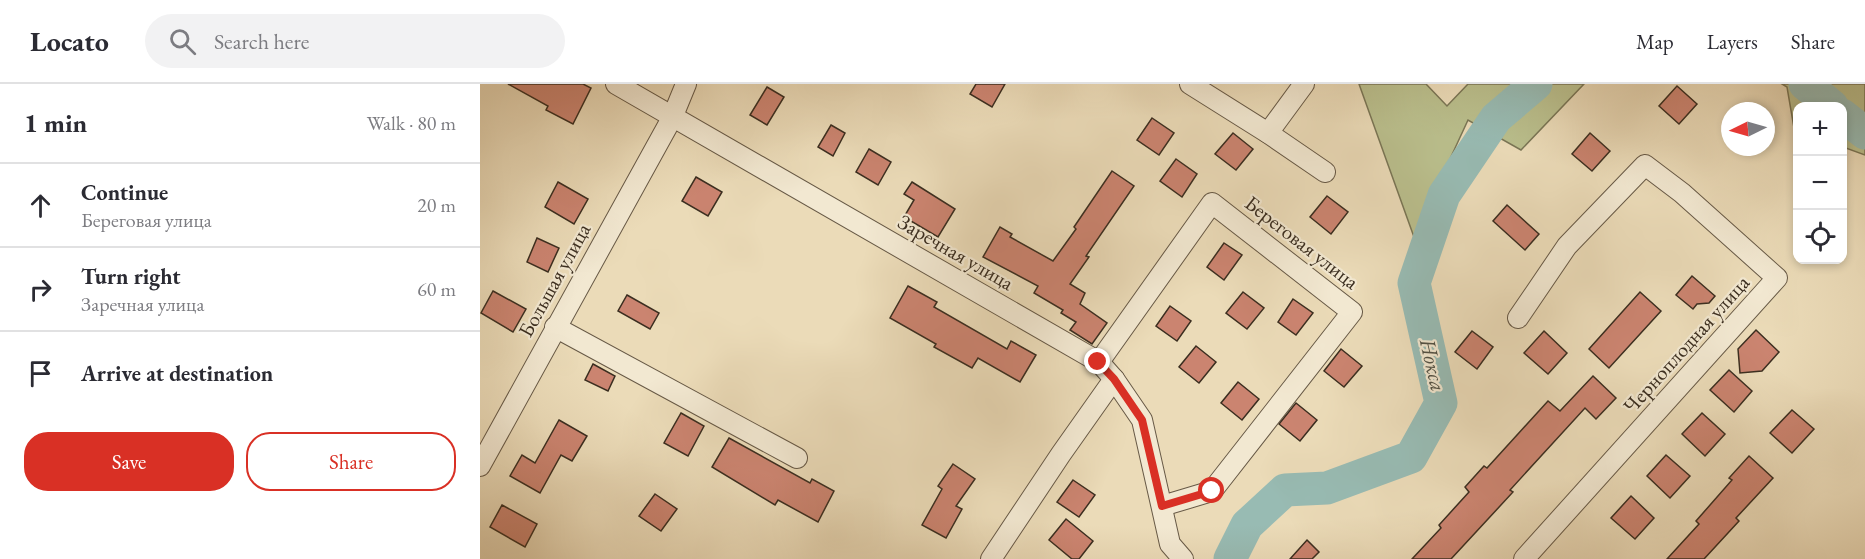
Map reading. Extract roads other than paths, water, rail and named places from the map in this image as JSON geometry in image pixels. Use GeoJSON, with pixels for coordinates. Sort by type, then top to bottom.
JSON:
{"type":"FeatureCollection","features":[{"type":"Feature","properties":{"kind":"street","name":"Заречная улица"},"geometry":{"type":"LineString","coordinates":[[616,84],[1098,362],[1114,379],[1142,420],[1162,506],[1176,552]]}},
{"type":"Feature","properties":{"kind":"street","name":"Большая улица"},"geometry":{"type":"LineString","coordinates":[[480,466],[672,117],[686,84]]}},
{"type":"Feature","properties":{"kind":"street"},"geometry":{"type":"LineString","coordinates":[[1190,84],[1325,172]]}},
{"type":"Feature","properties":{"kind":"street"},"geometry":{"type":"LineString","coordinates":[[1268,133],[1304,84]]}},
{"type":"Feature","properties":{"kind":"street","name":"Черноплодная улица"},"geometry":{"type":"LineString","coordinates":[[1518,318],[1567,246],[1645,165],[1682,193],[1777,278],[1524,559]]}},
{"type":"Feature","properties":{"kind":"street","name":"Береговая улица"},"geometry":{"type":"LineString","coordinates":[[1098,362],[1212,203],[1352,312],[1212,491],[1162,506]]}},
{"type":"Feature","properties":{"kind":"street"},"geometry":{"type":"LineString","coordinates":[[555,327],[797,458]]}},
{"type":"Feature","properties":{"kind":"street"},"geometry":{"type":"LineString","coordinates":[[991,559],[1114,379]]}},
{"type":"Feature","properties":{"kind":"waterway","name":"Нокса"},"geometry":{"type":"LineString","coordinates":[[1230,559],[1247,525],[1285,490],[1327,488],[1411,457],[1441,403],[1414,283],[1444,195],[1496,118],[1536,84]]}},
{"type":"Feature","properties":{"kind":"waterway","name":"Нокса"},"geometry":{"type":"LineString","coordinates":[[1805,84],[1827,102]]}},
{"type":"Feature","properties":{"kind":"waterway","name":"Нокса"},"geometry":{"type":"LineString","coordinates":[[1847,119],[1865,133]]}}]}
